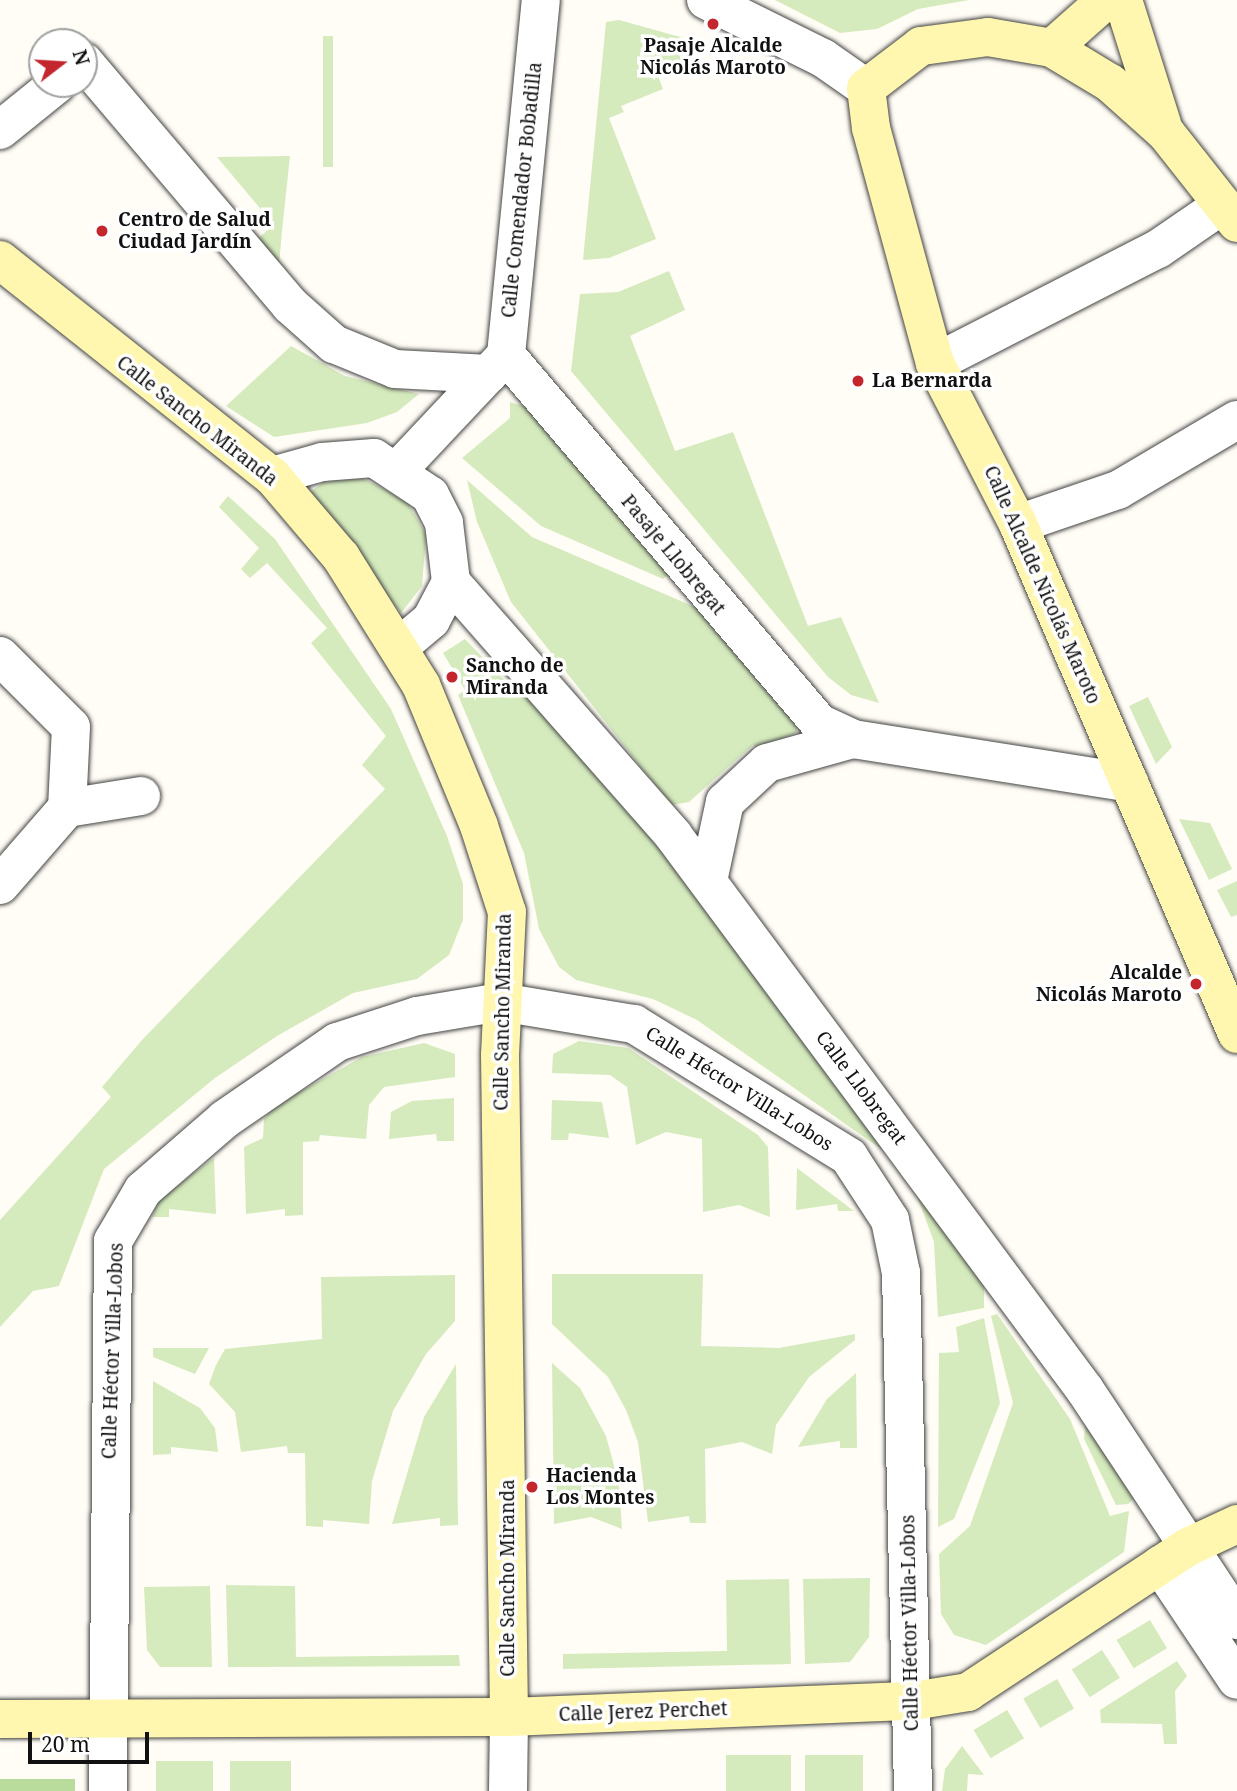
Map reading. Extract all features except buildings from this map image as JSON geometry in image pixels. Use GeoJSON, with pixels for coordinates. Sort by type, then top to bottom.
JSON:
{"type":"FeatureCollection","features":[{"type":"Feature","properties":{"kind":"street","name":"Calle Comendador Bobadilla"},"geometry":{"type":"LineString","coordinates":[[498,365],[541,0]]}},
{"type":"Feature","properties":{"kind":"street"},"geometry":{"type":"LineString","coordinates":[[706,0],[823,58],[866,88],[920,46],[988,37],[1052,48],[1110,83],[1166,133],[1230,214],[935,363]]}},
{"type":"Feature","properties":{"kind":"street"},"geometry":{"type":"LineString","coordinates":[[1052,48],[1105,0]]}},
{"type":"Feature","properties":{"kind":"street"},"geometry":{"type":"LineString","coordinates":[[1123,0],[1166,133]]}},
{"type":"Feature","properties":{"kind":"street"},"geometry":{"type":"LineString","coordinates":[[98,76],[290,305],[334,344],[395,369],[498,365]]}},
{"type":"Feature","properties":{"kind":"street","name":"Calle Alcalde Nicolás Maroto"},"geometry":{"type":"LineString","coordinates":[[866,88],[871,128],[935,363],[1018,524],[1237,1034]]}},
{"type":"Feature","properties":{"kind":"street"},"geometry":{"type":"LineString","coordinates":[[0,130],[40,98]]}},
{"type":"Feature","properties":{"kind":"street","name":"Calle Sancho Miranda"},"geometry":{"type":"LineString","coordinates":[[0,260],[272,476],[341,557],[398,648],[452,756],[507,912],[501,1002],[508,1791]]}},
{"type":"Feature","properties":{"kind":"street"},"geometry":{"type":"LineString","coordinates":[[398,469],[498,365]]}},
{"type":"Feature","properties":{"kind":"street","name":"Pasaje Llobregat"},"geometry":{"type":"LineString","coordinates":[[498,365],[820,723],[853,739],[1130,783]]}},
{"type":"Feature","properties":{"kind":"street"},"geometry":{"type":"LineString","coordinates":[[1018,524],[1118,490],[1237,420]]}},
{"type":"Feature","properties":{"kind":"street"},"geometry":{"type":"LineString","coordinates":[[272,476],[374,458],[398,469],[430,495],[444,523],[451,582],[431,620],[398,648]]}},
{"type":"Feature","properties":{"kind":"street","name":"Calle Llobregat"},"geometry":{"type":"LineString","coordinates":[[451,582],[708,880],[1085,1390],[1237,1680]]}},
{"type":"Feature","properties":{"kind":"street"},"geometry":{"type":"LineString","coordinates":[[0,656],[71,727],[67,808],[0,885]]}},
{"type":"Feature","properties":{"kind":"street","name":"Pasaje Llobregat"},"geometry":{"type":"LineString","coordinates":[[708,880],[725,802],[767,763],[853,739]]}},
{"type":"Feature","properties":{"kind":"street"},"geometry":{"type":"LineString","coordinates":[[67,808],[141,796]]}},
{"type":"Feature","properties":{"kind":"street","name":"Calle Héctor Villa-Lobos"},"geometry":{"type":"LineString","coordinates":[[108,1791],[113,1241],[143,1190],[225,1119],[337,1042],[418,1016],[501,1002],[634,1024],[849,1157],[890,1220],[901,1273],[913,1791]]}},
{"type":"Feature","properties":{"kind":"street","name":"Calle Jerez Perchet"},"geometry":{"type":"LineString","coordinates":[[0,1719],[509,1717],[913,1701],[968,1692],[1174,1556],[1237,1524]]}},
{"type":"Feature","properties":{"kind":"street","name":"Calle Llobregat"},"geometry":{"type":"LineString","coordinates":[[1174,1556],[1237,1620]]}},
{"type":"Feature","properties":{"kind":"green space"},"geometry":{"type":"Polygon","coordinates":[[[775,0],[969,0],[918,9],[877,29],[840,33],[775,0]]]}},
{"type":"Feature","properties":{"kind":"green space"},"geometry":{"type":"Polygon","coordinates":[[[619,20],[691,40],[683,61],[656,71],[663,89],[621,106],[624,112],[609,118],[656,239],[609,258],[583,260],[606,22],[619,20]]]}},
{"type":"Feature","properties":{"kind":"green space"},"geometry":{"type":"Polygon","coordinates":[[[323,36],[333,36],[333,167],[323,167],[323,36]]]}},
{"type":"Feature","properties":{"kind":"green space"},"geometry":{"type":"Polygon","coordinates":[[[290,156],[279,265],[257,239],[274,225],[217,157],[290,156]]]}},
{"type":"Feature","properties":{"kind":"green space"},"geometry":{"type":"Polygon","coordinates":[[[669,271],[685,310],[630,336],[675,451],[733,432],[808,626],[841,617],[879,703],[851,695],[828,677],[571,371],[580,294],[618,292],[669,271]]]}},
{"type":"Feature","properties":{"kind":"green space"},"geometry":{"type":"Polygon","coordinates":[[[291,346],[345,376],[419,394],[397,412],[367,423],[274,437],[226,406],[291,346]]]}},
{"type":"Feature","properties":{"kind":"green space"},"geometry":{"type":"Polygon","coordinates":[[[510,402],[526,407],[669,574],[663,579],[541,526],[462,458],[510,418],[510,402]]]}},
{"type":"Feature","properties":{"kind":"green space"},"geometry":{"type":"Polygon","coordinates":[[[362,478],[407,501],[426,535],[422,586],[401,613],[309,493],[324,482],[362,478]]]}},
{"type":"Feature","properties":{"kind":"green space"},"geometry":{"type":"Polygon","coordinates":[[[467,480],[532,537],[697,608],[798,725],[796,733],[760,749],[753,745],[689,802],[671,805],[511,602],[477,522],[467,480]]]}},
{"type":"Feature","properties":{"kind":"green space"},"geometry":{"type":"Polygon","coordinates":[[[228,496],[275,539],[391,709],[447,836],[463,884],[463,920],[449,955],[417,979],[353,993],[277,1036],[215,1078],[104,1169],[59,1286],[33,1291],[0,1327],[0,1220],[111,1097],[102,1087],[142,1040],[385,789],[362,765],[386,736],[311,643],[327,628],[267,563],[250,578],[241,569],[259,548],[219,507],[228,496]]]}},
{"type":"Feature","properties":{"kind":"green space"},"geometry":{"type":"Polygon","coordinates":[[[465,639],[512,688],[522,682],[662,852],[884,1151],[697,1020],[653,999],[576,980],[559,967],[539,929],[524,853],[458,695],[465,690],[443,653],[465,639]]]}},
{"type":"Feature","properties":{"kind":"green space"},"geometry":{"type":"Polygon","coordinates":[[[1148,697],[1172,747],[1156,764],[1129,706],[1148,697]]]}},
{"type":"Feature","properties":{"kind":"green space"},"geometry":{"type":"Polygon","coordinates":[[[1179,819],[1210,823],[1232,869],[1209,880],[1179,819]]]}},
{"type":"Feature","properties":{"kind":"green space"},"geometry":{"type":"Polygon","coordinates":[[[1237,881],[1237,915],[1231,917],[1217,890],[1237,881]]]}},
{"type":"Feature","properties":{"kind":"green space"},"geometry":{"type":"Polygon","coordinates":[[[579,1041],[628,1048],[758,1135],[768,1147],[770,1217],[739,1205],[703,1212],[702,1139],[666,1132],[636,1145],[627,1087],[610,1075],[552,1073],[553,1054],[579,1041]]]}},
{"type":"Feature","properties":{"kind":"green space"},"geometry":{"type":"Polygon","coordinates":[[[424,1043],[455,1054],[455,1077],[384,1087],[369,1105],[366,1139],[320,1135],[319,1141],[303,1142],[303,1215],[285,1216],[285,1209],[246,1214],[244,1147],[263,1138],[264,1119],[275,1106],[362,1057],[424,1043]]]}},
{"type":"Feature","properties":{"kind":"green space"},"geometry":{"type":"Polygon","coordinates":[[[454,1098],[454,1141],[437,1141],[436,1134],[389,1139],[391,1112],[412,1101],[454,1098]]]}},
{"type":"Feature","properties":{"kind":"green space"},"geometry":{"type":"Polygon","coordinates":[[[552,1100],[602,1102],[609,1138],[569,1133],[568,1140],[551,1140],[552,1100]]]}},
{"type":"Feature","properties":{"kind":"green space"},"geometry":{"type":"Polygon","coordinates":[[[214,1158],[216,1214],[169,1209],[169,1217],[152,1217],[158,1200],[214,1158]]]}},
{"type":"Feature","properties":{"kind":"green space"},"geometry":{"type":"Polygon","coordinates":[[[797,1168],[854,1211],[838,1211],[837,1204],[796,1210],[797,1168]]]}},
{"type":"Feature","properties":{"kind":"green space"},"geometry":{"type":"Polygon","coordinates":[[[917,1196],[984,1286],[984,1308],[938,1317],[934,1242],[917,1196]]]}},
{"type":"Feature","properties":{"kind":"green space"},"geometry":{"type":"Polygon","coordinates":[[[552,1274],[703,1274],[701,1346],[779,1348],[855,1334],[855,1340],[809,1377],[776,1425],[772,1454],[742,1442],[705,1449],[706,1523],[690,1523],[689,1516],[648,1522],[638,1442],[626,1410],[608,1377],[552,1324],[552,1274]]]}},
{"type":"Feature","properties":{"kind":"green space"},"geometry":{"type":"Polygon","coordinates":[[[455,1275],[455,1321],[426,1354],[393,1411],[372,1481],[369,1524],[323,1520],[323,1527],[306,1526],[305,1453],[288,1453],[287,1446],[241,1452],[235,1412],[209,1384],[225,1349],[322,1339],[321,1277],[455,1275]]]}},
{"type":"Feature","properties":{"kind":"green space"},"geometry":{"type":"Polygon","coordinates":[[[997,1314],[1070,1419],[1110,1516],[1129,1511],[1124,1552],[986,1645],[954,1635],[941,1614],[939,1554],[970,1526],[1013,1403],[991,1316],[997,1314]]]}},
{"type":"Feature","properties":{"kind":"green space"},"geometry":{"type":"Polygon","coordinates":[[[984,1318],[1000,1403],[954,1519],[938,1527],[939,1353],[959,1352],[956,1327],[984,1318]]]}},
{"type":"Feature","properties":{"kind":"green space"},"geometry":{"type":"Polygon","coordinates":[[[153,1348],[209,1348],[195,1374],[153,1357],[153,1348]]]}},
{"type":"Feature","properties":{"kind":"green space"},"geometry":{"type":"Polygon","coordinates":[[[552,1363],[580,1388],[606,1436],[619,1484],[622,1529],[591,1517],[554,1524],[552,1363]]]}},
{"type":"Feature","properties":{"kind":"green space"},"geometry":{"type":"Polygon","coordinates":[[[456,1364],[458,1525],[440,1526],[440,1518],[392,1524],[424,1417],[456,1364]]]}},
{"type":"Feature","properties":{"kind":"green space"},"geometry":{"type":"Polygon","coordinates":[[[856,1373],[857,1448],[840,1448],[840,1441],[798,1447],[827,1399],[856,1373]]]}},
{"type":"Feature","properties":{"kind":"green space"},"geometry":{"type":"Polygon","coordinates":[[[153,1381],[200,1408],[215,1428],[218,1452],[171,1447],[171,1454],[153,1455],[153,1381]]]}},
{"type":"Feature","properties":{"kind":"green space"},"geometry":{"type":"Polygon","coordinates":[[[1085,1424],[1136,1497],[1128,1504],[1116,1505],[1084,1439],[1085,1424]]]}},
{"type":"Feature","properties":{"kind":"green space"},"geometry":{"type":"Polygon","coordinates":[[[870,1578],[869,1637],[850,1662],[805,1664],[803,1579],[870,1578]]]}},
{"type":"Feature","properties":{"kind":"green space"},"geometry":{"type":"Polygon","coordinates":[[[789,1579],[791,1664],[563,1669],[563,1654],[727,1651],[726,1580],[789,1579]]]}},
{"type":"Feature","properties":{"kind":"green space"},"geometry":{"type":"Polygon","coordinates":[[[226,1585],[295,1586],[296,1657],[459,1655],[460,1666],[228,1667],[226,1585]]]}},
{"type":"Feature","properties":{"kind":"green space"},"geometry":{"type":"Polygon","coordinates":[[[210,1586],[212,1667],[160,1667],[147,1650],[144,1587],[210,1586]]]}},
{"type":"Feature","properties":{"kind":"green space"},"geometry":{"type":"Polygon","coordinates":[[[1150,1620],[1167,1648],[1134,1668],[1117,1640],[1150,1620]]]}},
{"type":"Feature","properties":{"kind":"green space"},"geometry":{"type":"Polygon","coordinates":[[[1102,1650],[1120,1678],[1090,1697],[1072,1670],[1102,1650]]]}},
{"type":"Feature","properties":{"kind":"green space"},"geometry":{"type":"Polygon","coordinates":[[[1177,1661],[1187,1676],[1175,1691],[1177,1744],[1164,1744],[1162,1724],[1101,1723],[1100,1710],[1177,1661]]]}},
{"type":"Feature","properties":{"kind":"green space"},"geometry":{"type":"Polygon","coordinates":[[[1057,1679],[1074,1708],[1040,1728],[1023,1698],[1057,1679]]]}},
{"type":"Feature","properties":{"kind":"green space"},"geometry":{"type":"Polygon","coordinates":[[[1007,1710],[1024,1738],[991,1758],[974,1730],[1007,1710]]]}},
{"type":"Feature","properties":{"kind":"green space"},"geometry":{"type":"Polygon","coordinates":[[[962,1746],[984,1775],[968,1774],[967,1791],[942,1791],[945,1769],[962,1746]]]}},
{"type":"Feature","properties":{"kind":"green space"},"geometry":{"type":"Polygon","coordinates":[[[726,1755],[791,1755],[791,1791],[726,1791],[726,1755]]]}},
{"type":"Feature","properties":{"kind":"green space"},"geometry":{"type":"Polygon","coordinates":[[[805,1755],[863,1755],[863,1791],[805,1791],[805,1755]]]}},
{"type":"Feature","properties":{"kind":"green space"},"geometry":{"type":"Polygon","coordinates":[[[156,1761],[213,1761],[213,1791],[156,1791],[156,1761]]]}},
{"type":"Feature","properties":{"kind":"green space"},"geometry":{"type":"Polygon","coordinates":[[[230,1761],[291,1761],[291,1791],[230,1791],[230,1761]]]}},
{"type":"Feature","properties":{"kind":"green space"},"geometry":{"type":"Polygon","coordinates":[[[0,1779],[75,1779],[75,1791],[0,1791],[0,1779]]]}},
{"type":"Feature","properties":{"kind":"place","name":"Pasaje Alcalde Nicolás Maroto"},"geometry":{"type":"Point","coordinates":[713,24]}},
{"type":"Feature","properties":{"kind":"place","name":"Centro de Salud Ciudad Jardín"},"geometry":{"type":"Point","coordinates":[102,231]}},
{"type":"Feature","properties":{"kind":"place","name":"La Bernarda"},"geometry":{"type":"Point","coordinates":[858,381]}},
{"type":"Feature","properties":{"kind":"place","name":"Sancho de Miranda"},"geometry":{"type":"Point","coordinates":[452,677]}},
{"type":"Feature","properties":{"kind":"place","name":"Alcalde Nicolás Maroto"},"geometry":{"type":"Point","coordinates":[1196,984]}},
{"type":"Feature","properties":{"kind":"place","name":"Hacienda Los Montes"},"geometry":{"type":"Point","coordinates":[532,1487]}}]}
